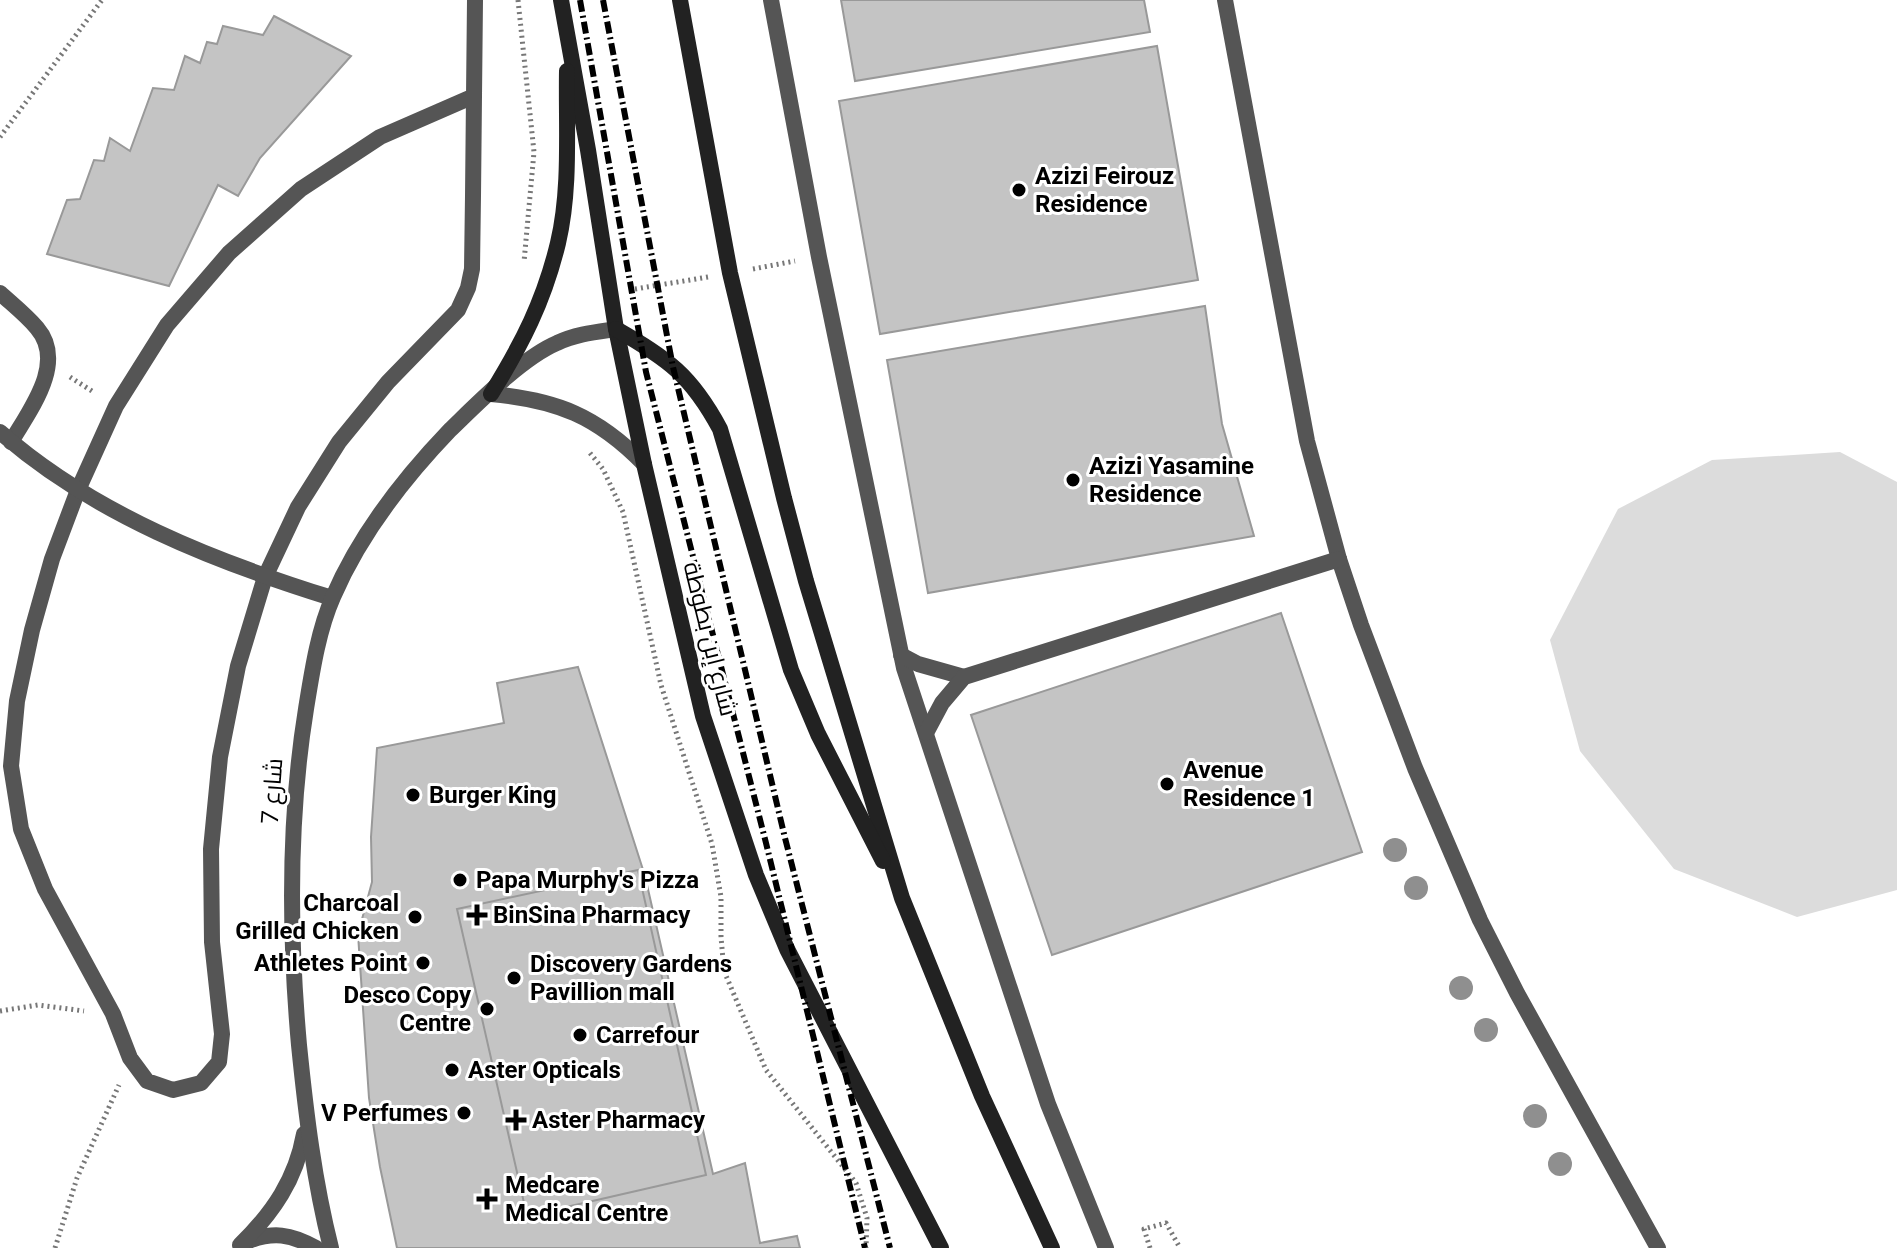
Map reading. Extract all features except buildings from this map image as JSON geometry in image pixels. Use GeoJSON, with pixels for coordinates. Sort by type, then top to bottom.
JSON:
{"type":"FeatureCollection","features":[{"type":"Feature","properties":{"kind":"main road","name":"شارع إبن بطوطة"},"geometry":{"type":"LineString","coordinates":[[561,0],[616,329],[703,716],[756,875],[787,949],[941,1248]]}},
{"type":"Feature","properties":{"kind":"main road"},"geometry":{"type":"LineString","coordinates":[[680,0],[730,273],[803,568],[902,898]]}},
{"type":"Feature","properties":{"kind":"main road"},"geometry":{"type":"LineString","coordinates":[[491,394],[523,343],[545,289],[559,240],[564,184],[567,37]]}},
{"type":"Feature","properties":{"kind":"main road"},"geometry":{"type":"LineString","coordinates":[[616,329],[663,356],[685,376],[720,429],[804,705],[902,898],[982,1096],[1052,1248]]}},
{"type":"Feature","properties":{"kind":"street"},"geometry":{"type":"LineString","coordinates":[[474,96],[380,137],[301,189],[229,253],[167,325],[116,406],[78,490],[52,559],[32,630],[17,701],[11,766],[21,829],[45,889],[113,1014],[130,1058],[147,1081],[173,1090],[201,1083],[219,1062],[222,1034],[212,942],[211,849],[220,757],[235,681],[265,577],[298,507],[339,442],[388,382],[458,310],[468,288],[472,269],[474,96],[475,0]]}},
{"type":"Feature","properties":{"kind":"street"},"geometry":{"type":"LineString","coordinates":[[771,0],[819,257],[901,655],[1048,1104],[1106,1248]]}},
{"type":"Feature","properties":{"kind":"street"},"geometry":{"type":"LineString","coordinates":[[1225,0],[1298,396],[1339,559],[1397,724],[1480,920],[1530,1018],[1658,1248]]}},
{"type":"Feature","properties":{"kind":"street"},"geometry":{"type":"LineString","coordinates":[[0,293],[39,330],[46,345],[48,363],[45,381],[6,437],[78,490],[166,535],[265,577],[332,598]]}},
{"type":"Feature","properties":{"kind":"street","name":"شارع 7"},"geometry":{"type":"LineString","coordinates":[[331,1248],[306,1120],[292,959],[291,861],[299,753],[312,669],[332,598],[372,526],[416,465],[464,416],[543,350],[581,335],[616,329]]}},
{"type":"Feature","properties":{"kind":"street"},"geometry":{"type":"LineString","coordinates":[[491,394],[530,397],[568,409],[597,423],[644,464]]}},
{"type":"Feature","properties":{"kind":"street"},"geometry":{"type":"LineString","coordinates":[[926,733],[942,703],[964,677],[1339,559]]}},
{"type":"Feature","properties":{"kind":"street"},"geometry":{"type":"LineString","coordinates":[[901,655],[918,664],[964,677]]}},
{"type":"Feature","properties":{"kind":"street"},"geometry":{"type":"LineString","coordinates":[[237,1246],[261,1225],[285,1189],[301,1148],[306,1120]]}},
{"type":"Feature","properties":{"kind":"street"},"geometry":{"type":"LineString","coordinates":[[237,1246],[259,1237],[279,1234],[298,1238],[316,1248],[324,1222]]}},
{"type":"Feature","properties":{"kind":"path"},"geometry":{"type":"LineString","coordinates":[[0,137],[102,0]]}},
{"type":"Feature","properties":{"kind":"path"},"geometry":{"type":"LineString","coordinates":[[518,0],[534,152],[523,268]]}},
{"type":"Feature","properties":{"kind":"path"},"geometry":{"type":"LineString","coordinates":[[610,293],[819,257]]}},
{"type":"Feature","properties":{"kind":"path"},"geometry":{"type":"LineString","coordinates":[[48,363],[116,406]]}},
{"type":"Feature","properties":{"kind":"path"},"geometry":{"type":"LineString","coordinates":[[585,446],[603,469],[623,512],[661,685],[712,844],[721,897],[724,971],[766,1070],[856,1183],[867,1218],[866,1248]]}},
{"type":"Feature","properties":{"kind":"path"},"geometry":{"type":"LineString","coordinates":[[0,1011],[38,1005],[113,1014]]}},
{"type":"Feature","properties":{"kind":"path"},"geometry":{"type":"LineString","coordinates":[[55,1248],[77,1178],[130,1058]]}},
{"type":"Feature","properties":{"kind":"path"},"geometry":{"type":"LineString","coordinates":[[1150,1248],[1144,1229],[1166,1223],[1180,1248]]}},
{"type":"Feature","properties":{"kind":"shaded area"},"geometry":{"type":"Polygon","coordinates":[[[1840,452],[1897,482],[1897,890],[1797,917],[1674,869],[1580,751],[1550,640],[1618,509],[1712,460],[1840,452]]]}},
{"type":"Feature","properties":{"kind":"railway"},"geometry":{"type":"LineString","coordinates":[[580,0],[646,372],[865,1248]]}},
{"type":"Feature","properties":{"kind":"railway"},"geometry":{"type":"LineString","coordinates":[[603,0],[673,367],[785,838],[890,1248]]}},
{"type":"Feature","properties":{"kind":"place","name":"Azizi Feirouz Residence"},"geometry":{"type":"Point","coordinates":[1019,190]}},
{"type":"Feature","properties":{"kind":"place","name":"Azizi Yasamine Residence"},"geometry":{"type":"Point","coordinates":[1073,480]}},
{"type":"Feature","properties":{"kind":"place","name":"Avenue Residence 1"},"geometry":{"type":"Point","coordinates":[1167,784]}},
{"type":"Feature","properties":{"kind":"place","name":"Burger King"},"geometry":{"type":"Point","coordinates":[413,795]}},
{"type":"Feature","properties":{"kind":"place","name":"Papa Murphy's Pizza"},"geometry":{"type":"Point","coordinates":[460,880]}},
{"type":"Feature","properties":{"kind":"place","name":"BinSina Pharmacy"},"geometry":{"type":"Point","coordinates":[477,915]}},
{"type":"Feature","properties":{"kind":"place","name":"Charcoal Grilled Chicken"},"geometry":{"type":"Point","coordinates":[415,917]}},
{"type":"Feature","properties":{"kind":"place","name":"Athletes Point"},"geometry":{"type":"Point","coordinates":[423,963]}},
{"type":"Feature","properties":{"kind":"place","name":"Discovery Gardens Pavillion mall"},"geometry":{"type":"Point","coordinates":[514,978]}},
{"type":"Feature","properties":{"kind":"place","name":"Desco Copy Centre"},"geometry":{"type":"Point","coordinates":[487,1009]}},
{"type":"Feature","properties":{"kind":"place","name":"Carrefour"},"geometry":{"type":"Point","coordinates":[580,1035]}},
{"type":"Feature","properties":{"kind":"place","name":"Aster Opticals"},"geometry":{"type":"Point","coordinates":[452,1070]}},
{"type":"Feature","properties":{"kind":"place","name":"V Perfumes"},"geometry":{"type":"Point","coordinates":[464,1113]}},
{"type":"Feature","properties":{"kind":"place","name":"Aster Pharmacy"},"geometry":{"type":"Point","coordinates":[516,1120]}},
{"type":"Feature","properties":{"kind":"place","name":"Medcare Medical Centre"},"geometry":{"type":"Point","coordinates":[487,1199]}}]}
